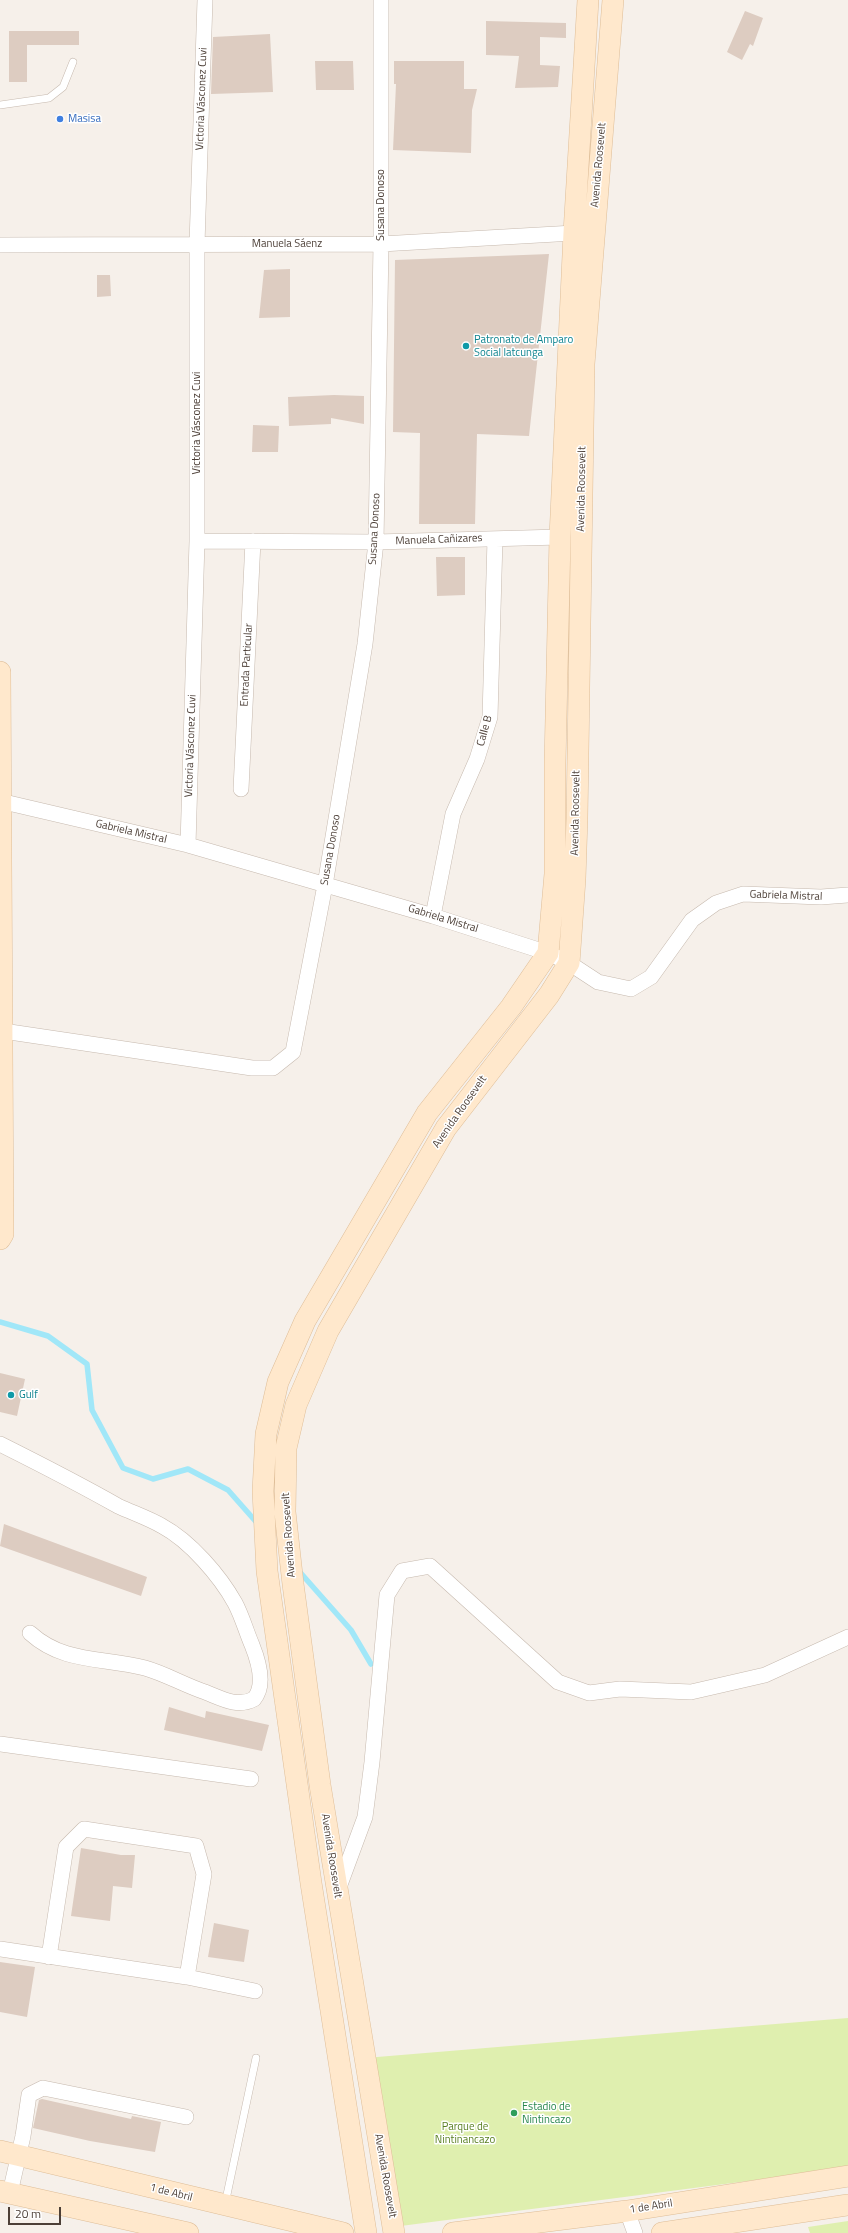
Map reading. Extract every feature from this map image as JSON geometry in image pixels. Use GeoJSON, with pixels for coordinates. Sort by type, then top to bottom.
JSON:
{"type":"FeatureCollection","features":[{"type":"Feature","properties":{"kind":"street","name":"Victoria Vásconez Cuvi"},"geometry":{"type":"LineString","coordinates":[[188,845],[197,541],[197,244],[205,0]]}},
{"type":"Feature","properties":{"kind":"street","name":"Susana Donoso"},"geometry":{"type":"LineString","coordinates":[[3,1031],[252,1068],[273,1068],[293,1052],[326,885],[365,644],[376,542],[381,244],[381,0]]}},
{"type":"Feature","properties":{"kind":"street","name":"Avenida Roosevelt"},"geometry":{"type":"LineString","coordinates":[[366,2233],[308,1861],[267,1571],[262,1491],[266,1434],[278,1382],[305,1320],[427,1113],[512,1007],[548,953],[555,874],[555,763],[560,537],[574,233],[588,0]]}},
{"type":"Feature","properties":{"kind":"street","name":"Avenida Roosevelt"},"geometry":{"type":"LineString","coordinates":[[394,2233],[331,1857],[292,1584],[285,1512],[286,1448],[296,1405],[328,1331],[446,1128],[550,995],[569,963],[575,879],[577,818],[584,364],[613,0]]}},
{"type":"Feature","properties":{"kind":"street","name":"Manuela Sáenz"},"geometry":{"type":"LineString","coordinates":[[0,245],[381,244],[574,233]]}},
{"type":"Feature","properties":{"kind":"street","name":"Manuela Cañizares"},"geometry":{"type":"LineString","coordinates":[[197,541],[376,542],[560,537]]}},
{"type":"Feature","properties":{"kind":"street","name":"Calle B"},"geometry":{"type":"LineString","coordinates":[[433,916],[454,814],[477,759],[490,717],[495,539]]}},
{"type":"Feature","properties":{"kind":"street","name":"Entrada Particular"},"geometry":{"type":"LineString","coordinates":[[241,789],[253,541]]}},
{"type":"Feature","properties":{"kind":"street"},"geometry":{"type":"LineString","coordinates":[[0,672],[3,1031],[3,1234],[0,1239]]}},
{"type":"Feature","properties":{"kind":"street","name":"Gabriela Mistral"},"geometry":{"type":"LineString","coordinates":[[0,801],[188,845],[433,916],[548,953],[569,963],[598,982],[631,989],[651,977],[692,920],[716,903],[743,894],[821,897],[848,895]]}},
{"type":"Feature","properties":{"kind":"street"},"geometry":{"type":"LineString","coordinates":[[0,1444],[84,1486],[129,1512],[164,1527],[200,1557],[214,1572],[235,1603],[253,1649],[258,1669],[260,1689],[254,1699],[237,1704],[147,1669],[94,1661],[70,1655],[47,1646],[30,1633]]}},
{"type":"Feature","properties":{"kind":"street"},"geometry":{"type":"LineString","coordinates":[[337,1893],[365,1817],[372,1762],[387,1595],[402,1571],[430,1566],[558,1682],[588,1693],[620,1689],[691,1692],[765,1675],[848,1637]]}},
{"type":"Feature","properties":{"kind":"street"},"geometry":{"type":"LineString","coordinates":[[0,1744],[251,1778]]}},
{"type":"Feature","properties":{"kind":"street"},"geometry":{"type":"LineString","coordinates":[[49,1957],[66,1846],[84,1829],[196,1846],[204,1874],[187,1977]]}},
{"type":"Feature","properties":{"kind":"street"},"geometry":{"type":"LineString","coordinates":[[308,1861],[331,1857]]}},
{"type":"Feature","properties":{"kind":"street"},"geometry":{"type":"LineString","coordinates":[[0,1949],[187,1977],[255,1991]]}},
{"type":"Feature","properties":{"kind":"street"},"geometry":{"type":"LineString","coordinates":[[186,2117],[43,2088],[29,2095],[9,2153],[5,2192],[186,2233]]}},
{"type":"Feature","properties":{"kind":"street","name":"1 de Abril"},"geometry":{"type":"LineString","coordinates":[[9,2153],[225,2206],[343,2233]]}},
{"type":"Feature","properties":{"kind":"street","name":"1 de Abril"},"geometry":{"type":"LineString","coordinates":[[453,2233],[627,2211],[848,2176]]}},
{"type":"Feature","properties":{"kind":"street"},"geometry":{"type":"LineString","coordinates":[[662,2233],[848,2205]]}},
{"type":"Feature","properties":{"kind":"street"},"geometry":{"type":"LineString","coordinates":[[627,2211],[635,2233]]}},
{"type":"Feature","properties":{"kind":"lane"},"geometry":{"type":"LineString","coordinates":[[0,105],[49,98],[63,87],[73,62]]}},
{"type":"Feature","properties":{"kind":"lane"},"geometry":{"type":"LineString","coordinates":[[225,2206],[256,2058]]}},
{"type":"Feature","properties":{"kind":"green space","name":"Parque de Nintinancazo"},"geometry":{"type":"Polygon","coordinates":[[[848,2018],[848,2168],[393,2227],[365,2058],[848,2018]]]}},
{"type":"Feature","properties":{"kind":"green space"},"geometry":{"type":"Polygon","coordinates":[[[848,2221],[848,2233],[810,2233],[808,2227],[848,2221]]]}},
{"type":"Feature","properties":{"kind":"building"},"geometry":{"type":"Polygon","coordinates":[[[745,11],[763,18],[753,46],[750,44],[742,60],[727,52],[745,11]]]}},
{"type":"Feature","properties":{"kind":"building"},"geometry":{"type":"Polygon","coordinates":[[[486,21],[566,23],[566,38],[540,37],[540,65],[560,66],[558,87],[515,88],[519,56],[486,55],[486,21]]]}},
{"type":"Feature","properties":{"kind":"building"},"geometry":{"type":"Polygon","coordinates":[[[9,31],[79,31],[79,45],[27,45],[27,82],[9,82],[9,31]]]}},
{"type":"Feature","properties":{"kind":"building"},"geometry":{"type":"Polygon","coordinates":[[[270,34],[273,92],[211,94],[213,37],[270,34]]]}},
{"type":"Feature","properties":{"kind":"building"},"geometry":{"type":"Polygon","coordinates":[[[315,61],[353,61],[354,90],[316,90],[315,61]]]}},
{"type":"Feature","properties":{"kind":"building"},"geometry":{"type":"Polygon","coordinates":[[[394,61],[464,61],[464,89],[477,89],[472,110],[471,153],[393,150],[396,84],[394,84],[394,61]]]}},
{"type":"Feature","properties":{"kind":"building","name":"Patronato de Amparo Social latcunga"},"geometry":{"type":"Polygon","coordinates":[[[549,254],[529,436],[477,434],[475,524],[419,524],[420,433],[393,432],[395,260],[549,254]]]}},
{"type":"Feature","properties":{"kind":"building"},"geometry":{"type":"Polygon","coordinates":[[[290,269],[290,317],[259,318],[264,270],[290,269]]]}},
{"type":"Feature","properties":{"kind":"building"},"geometry":{"type":"Polygon","coordinates":[[[97,275],[110,275],[111,296],[97,297],[97,275]]]}},
{"type":"Feature","properties":{"kind":"building"},"geometry":{"type":"Polygon","coordinates":[[[334,395],[364,396],[364,424],[331,418],[331,424],[289,426],[288,397],[334,395]]]}},
{"type":"Feature","properties":{"kind":"building"},"geometry":{"type":"Polygon","coordinates":[[[253,425],[279,426],[278,452],[252,452],[253,425]]]}},
{"type":"Feature","properties":{"kind":"building"},"geometry":{"type":"Polygon","coordinates":[[[436,557],[465,557],[465,595],[437,596],[436,557]]]}},
{"type":"Feature","properties":{"kind":"building","name":"Gulf"},"geometry":{"type":"Polygon","coordinates":[[[0,1373],[25,1379],[17,1416],[0,1412],[0,1373]]]}},
{"type":"Feature","properties":{"kind":"building"},"geometry":{"type":"Polygon","coordinates":[[[4,1524],[147,1577],[141,1596],[0,1546],[4,1524]]]}},
{"type":"Feature","properties":{"kind":"building"},"geometry":{"type":"Polygon","coordinates":[[[169,1707],[205,1718],[206,1711],[269,1725],[262,1751],[164,1730],[169,1707]]]}},
{"type":"Feature","properties":{"kind":"building"},"geometry":{"type":"Polygon","coordinates":[[[81,1848],[121,1855],[135,1855],[132,1888],[113,1886],[110,1921],[71,1916],[81,1848]]]}},
{"type":"Feature","properties":{"kind":"building"},"geometry":{"type":"Polygon","coordinates":[[[214,1923],[249,1930],[244,1962],[208,1957],[214,1923]]]}},
{"type":"Feature","properties":{"kind":"building"},"geometry":{"type":"Polygon","coordinates":[[[0,1962],[35,1967],[27,2017],[0,2012],[0,1962]]]}},
{"type":"Feature","properties":{"kind":"building"},"geometry":{"type":"Polygon","coordinates":[[[42,2099],[131,2119],[132,2116],[161,2122],[155,2152],[90,2141],[33,2128],[39,2100],[42,2099]]]}},
{"type":"Feature","properties":{"kind":"waterway"},"geometry":{"type":"LineString","coordinates":[[0,1322],[48,1336],[87,1364],[92,1410],[123,1468],[153,1479],[188,1469],[228,1490],[258,1524]]}},
{"type":"Feature","properties":{"kind":"waterway"},"geometry":{"type":"LineString","coordinates":[[298,1570],[351,1630],[371,1664]]}},
{"type":"Feature","properties":{"kind":"place","name":"Masisa"},"geometry":{"type":"Point","coordinates":[60,119]}},
{"type":"Feature","properties":{"kind":"place","name":"Patronato de Amparo Social latcunga"},"geometry":{"type":"Point","coordinates":[466,346]}},
{"type":"Feature","properties":{"kind":"place","name":"Gulf"},"geometry":{"type":"Point","coordinates":[11,1395]}},
{"type":"Feature","properties":{"kind":"place","name":"Estadio de Nintincazo"},"geometry":{"type":"Point","coordinates":[514,2113]}}]}
